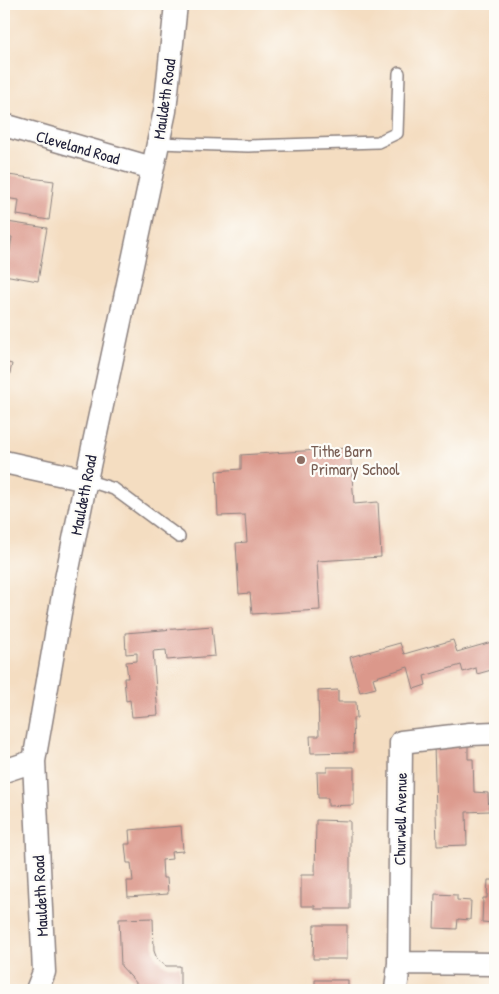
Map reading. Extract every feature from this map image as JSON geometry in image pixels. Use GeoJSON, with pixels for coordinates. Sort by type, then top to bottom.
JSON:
{"type":"FeatureCollection","features":[{"type":"Feature","properties":{"kind":"street","name":"Mauldeth Road"},"geometry":{"type":"LineString","coordinates":[[37,990],[44,972],[34,761],[86,480],[164,112],[176,4]]}},
{"type":"Feature","properties":{"kind":"street","name":"Cleveland Road"},"geometry":{"type":"LineString","coordinates":[[4,125],[152,168]]}},
{"type":"Feature","properties":{"kind":"street"},"geometry":{"type":"LineString","coordinates":[[4,462],[86,480]]}},
{"type":"Feature","properties":{"kind":"street","name":"Churwell Avenue"},"geometry":{"type":"LineString","coordinates":[[396,990],[399,963],[401,742],[495,733]]}},
{"type":"Feature","properties":{"kind":"street"},"geometry":{"type":"LineString","coordinates":[[4,772],[34,761]]}},
{"type":"Feature","properties":{"kind":"street"},"geometry":{"type":"LineString","coordinates":[[399,963],[495,964]]}},
{"type":"Feature","properties":{"kind":"lane"},"geometry":{"type":"LineString","coordinates":[[158,143],[248,146],[378,142],[397,133],[399,73]]}},
{"type":"Feature","properties":{"kind":"lane"},"geometry":{"type":"LineString","coordinates":[[86,480],[114,489],[179,538]]}},
{"type":"Feature","properties":{"kind":"building"},"geometry":{"type":"Polygon","coordinates":[[[8,175],[54,181],[49,220],[17,215],[19,200],[4,198],[8,175]]]}},
{"type":"Feature","properties":{"kind":"building"},"geometry":{"type":"Polygon","coordinates":[[[7,222],[47,228],[38,281],[4,275],[4,260],[8,261],[12,237],[4,236],[7,222]]]}},
{"type":"Feature","properties":{"kind":"building"},"geometry":{"type":"Polygon","coordinates":[[[4,362],[12,364],[6,391],[4,390],[4,362]]]}},
{"type":"Feature","properties":{"kind":"building"},"geometry":{"type":"Polygon","coordinates":[[[350,448],[354,504],[378,502],[381,557],[317,561],[320,610],[252,614],[250,593],[239,594],[236,543],[247,542],[245,515],[218,516],[216,471],[241,469],[241,455],[350,448]]]}},
{"type":"Feature","properties":{"kind":"building"},"geometry":{"type":"Polygon","coordinates":[[[212,626],[215,656],[167,660],[166,650],[153,651],[158,715],[132,717],[130,700],[126,701],[124,678],[128,678],[126,662],[137,661],[137,653],[126,654],[125,633],[212,626]]]}},
{"type":"Feature","properties":{"kind":"building"},"geometry":{"type":"Polygon","coordinates":[[[453,640],[457,652],[495,641],[495,669],[477,674],[476,668],[463,672],[461,665],[424,676],[426,685],[414,689],[408,667],[373,678],[376,688],[360,692],[350,657],[400,643],[404,654],[453,640]]]}},
{"type":"Feature","properties":{"kind":"building"},"geometry":{"type":"Polygon","coordinates":[[[338,690],[338,702],[356,702],[357,718],[353,718],[354,752],[311,753],[310,736],[319,736],[318,691],[338,690]]]}},
{"type":"Feature","properties":{"kind":"building"},"geometry":{"type":"Polygon","coordinates":[[[468,744],[468,759],[473,759],[474,792],[488,793],[489,811],[466,812],[467,845],[437,846],[434,745],[468,744]]]}},
{"type":"Feature","properties":{"kind":"building"},"geometry":{"type":"Polygon","coordinates":[[[327,767],[354,767],[354,805],[328,806],[328,798],[318,798],[317,772],[327,772],[327,767]]]}},
{"type":"Feature","properties":{"kind":"building"},"geometry":{"type":"Polygon","coordinates":[[[316,820],[350,821],[350,909],[315,909],[315,906],[301,906],[301,875],[315,875],[316,820]]]}},
{"type":"Feature","properties":{"kind":"building"},"geometry":{"type":"Polygon","coordinates":[[[181,826],[183,851],[171,852],[172,859],[162,860],[163,878],[167,878],[168,894],[128,897],[127,881],[133,881],[131,863],[127,863],[125,844],[130,844],[129,830],[181,826]]]}},
{"type":"Feature","properties":{"kind":"building"},"geometry":{"type":"Polygon","coordinates":[[[488,880],[495,880],[495,923],[482,922],[483,898],[487,898],[488,880]]]}},
{"type":"Feature","properties":{"kind":"building"},"geometry":{"type":"Polygon","coordinates":[[[435,894],[457,895],[457,900],[471,901],[470,920],[458,919],[457,929],[434,928],[435,894]]]}},
{"type":"Feature","properties":{"kind":"building"},"geometry":{"type":"Polygon","coordinates":[[[153,918],[154,951],[157,959],[166,966],[180,966],[180,990],[146,990],[139,986],[121,966],[119,919],[153,918]]]}},
{"type":"Feature","properties":{"kind":"building"},"geometry":{"type":"Polygon","coordinates":[[[314,925],[347,925],[347,959],[313,959],[314,925]]]}},
{"type":"Feature","properties":{"kind":"building"},"geometry":{"type":"Polygon","coordinates":[[[315,980],[348,980],[348,990],[315,990],[315,980]]]}},
{"type":"Feature","properties":{"kind":"building"},"geometry":{"type":"Polygon","coordinates":[[[484,986],[495,987],[495,990],[484,990],[484,986]]]}},
{"type":"Feature","properties":{"kind":"place","name":"Tithe Barn Primary School"},"geometry":{"type":"Point","coordinates":[301,460]}}]}
